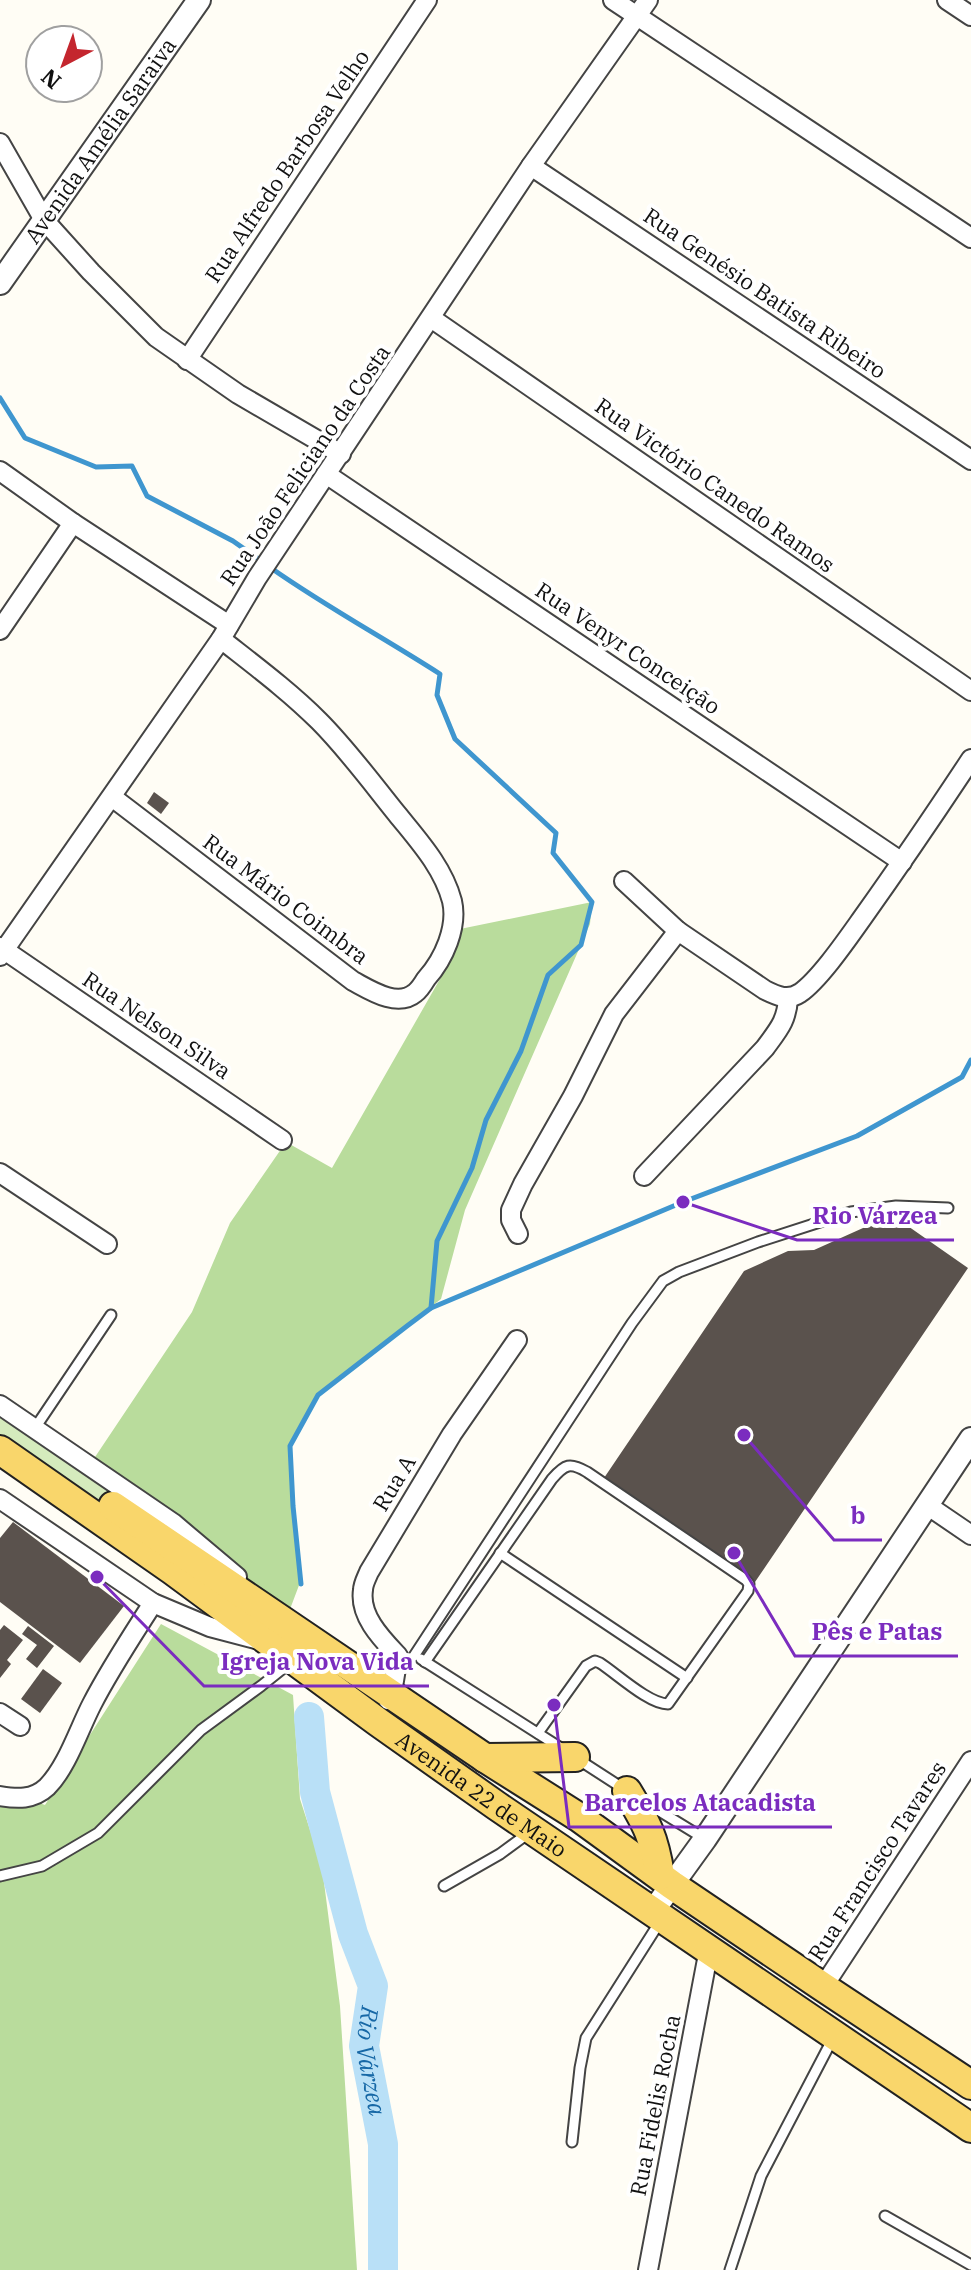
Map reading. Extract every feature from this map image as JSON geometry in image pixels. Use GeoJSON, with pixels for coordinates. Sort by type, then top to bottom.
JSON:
{"type":"FeatureCollection","features":[{"type":"Feature","properties":{"kind":"main road","name":"Avenida 22 de Maio"},"geometry":{"type":"LineString","coordinates":[[0,1430],[278,1634],[293,1660],[378,1722],[971,2128]]}},
{"type":"Feature","properties":{"kind":"main road","name":"Avenida 22 de Maio"},"geometry":{"type":"LineString","coordinates":[[0,1450],[172,1570],[278,1634],[392,1693],[971,2085]]}},
{"type":"Feature","properties":{"kind":"main road"},"geometry":{"type":"LineString","coordinates":[[485,1758],[575,1757]]}},
{"type":"Feature","properties":{"kind":"main road"},"geometry":{"type":"LineString","coordinates":[[627,1791],[650,1831],[666,1880]]}},
{"type":"Feature","properties":{"kind":"street","name":"Rua Alfredo Barbosa Velho"},"geometry":{"type":"LineString","coordinates":[[187,360],[427,0]]}},
{"type":"Feature","properties":{"kind":"street"},"geometry":{"type":"LineString","coordinates":[[613,0],[971,238]]}},
{"type":"Feature","properties":{"kind":"street","name":"Rua João Feliciano da Costa"},"geometry":{"type":"LineString","coordinates":[[1,951],[225,632],[283,538],[531,166],[648,0]]}},
{"type":"Feature","properties":{"kind":"street"},"geometry":{"type":"LineString","coordinates":[[947,0],[971,16]]}},
{"type":"Feature","properties":{"kind":"street","name":"Avenida Amélia Saraiva"},"geometry":{"type":"LineString","coordinates":[[0,283],[193,2]]}},
{"type":"Feature","properties":{"kind":"street"},"geometry":{"type":"LineString","coordinates":[[0,143],[44,220],[156,337],[238,394],[341,454]]}},
{"type":"Feature","properties":{"kind":"street","name":"Rua Genésio Batista Ribeiro"},"geometry":{"type":"LineString","coordinates":[[531,166],[971,460]]}},
{"type":"Feature","properties":{"kind":"street","name":"Rua Victório Canedo Ramos"},"geometry":{"type":"LineString","coordinates":[[431,318],[971,691]]}},
{"type":"Feature","properties":{"kind":"street"},"geometry":{"type":"LineString","coordinates":[[0,471],[225,632]]}},
{"type":"Feature","properties":{"kind":"street","name":"Rua Venyr Conceição"},"geometry":{"type":"LineString","coordinates":[[326,474],[902,862]]}},
{"type":"Feature","properties":{"kind":"street"},"geometry":{"type":"LineString","coordinates":[[0,630],[73,523]]}},
{"type":"Feature","properties":{"kind":"street","name":"Rua Mário Coimbra"},"geometry":{"type":"LineString","coordinates":[[112,797],[353,981],[374,993],[397,999],[413,995],[434,970],[446,947],[453,922],[452,903],[431,855],[320,721],[225,632]]}},
{"type":"Feature","properties":{"kind":"street"},"geometry":{"type":"LineString","coordinates":[[624,881],[678,931],[765,990],[788,998],[799,994],[828,964],[971,759]]}},
{"type":"Feature","properties":{"kind":"street"},"geometry":{"type":"LineString","coordinates":[[518,1234],[511,1220],[511,1210],[523,1184],[573,1096],[614,1014],[678,931]]}},
{"type":"Feature","properties":{"kind":"street","name":"Rua Nelson Silva"},"geometry":{"type":"LineString","coordinates":[[1,951],[282,1140]]}},
{"type":"Feature","properties":{"kind":"street"},"geometry":{"type":"LineString","coordinates":[[644,1176],[765,1048],[782,1024],[788,998]]}},
{"type":"Feature","properties":{"kind":"street"},"geometry":{"type":"LineString","coordinates":[[0,1173],[107,1244]]}},
{"type":"Feature","properties":{"kind":"street","name":"Rua A"},"geometry":{"type":"LineString","coordinates":[[406,1656],[382,1638],[365,1609],[362,1591],[369,1572],[452,1434],[517,1340]]}},
{"type":"Feature","properties":{"kind":"street","name":"Avenida 22 de Maio"},"geometry":{"type":"LineString","coordinates":[[0,1405],[189,1534],[258,1595],[278,1634]]}},
{"type":"Feature","properties":{"kind":"street"},"geometry":{"type":"LineString","coordinates":[[658,1914],[666,1880],[705,1839],[971,1439]]}},
{"type":"Feature","properties":{"kind":"street"},"geometry":{"type":"LineString","coordinates":[[0,1499],[153,1603],[210,1627],[278,1634]]}},
{"type":"Feature","properties":{"kind":"street"},"geometry":{"type":"LineString","coordinates":[[927,1505],[971,1535]]}},
{"type":"Feature","properties":{"kind":"street"},"geometry":{"type":"LineString","coordinates":[[0,1796],[17,1799],[31,1797],[47,1787],[118,1656],[153,1603]]}},
{"type":"Feature","properties":{"kind":"street"},"geometry":{"type":"LineString","coordinates":[[378,1722],[406,1656]]}},
{"type":"Feature","properties":{"kind":"street"},"geometry":{"type":"LineString","coordinates":[[0,1713],[20,1726]]}},
{"type":"Feature","properties":{"kind":"street","name":"Rua Francisco Tavares"},"geometry":{"type":"LineString","coordinates":[[823,1987],[971,1761]]}},
{"type":"Feature","properties":{"kind":"street","name":"Rua Fidelis Rocha"},"geometry":{"type":"LineString","coordinates":[[648,2270],[709,1949]]}},
{"type":"Feature","properties":{"kind":"lane"},"geometry":{"type":"LineString","coordinates":[[705,1839],[425,1662],[406,1656],[663,1281],[758,1242],[851,1212],[896,1206],[948,1208]]}},
{"type":"Feature","properties":{"kind":"lane"},"geometry":{"type":"LineString","coordinates":[[35,1428],[111,1315]]}},
{"type":"Feature","properties":{"kind":"lane"},"geometry":{"type":"LineString","coordinates":[[425,1662],[560,1469],[567,1465],[575,1465],[587,1472],[749,1584],[748,1591],[672,1700],[663,1705],[595,1661],[586,1666],[538,1733]]}},
{"type":"Feature","properties":{"kind":"lane"},"geometry":{"type":"LineString","coordinates":[[500,1553],[687,1678]]}},
{"type":"Feature","properties":{"kind":"lane"},"geometry":{"type":"LineString","coordinates":[[0,1876],[42,1866],[98,1833],[201,1730],[293,1660]]}},
{"type":"Feature","properties":{"kind":"lane"},"geometry":{"type":"LineString","coordinates":[[444,1886],[500,1854],[533,1830]]}},
{"type":"Feature","properties":{"kind":"lane"},"geometry":{"type":"LineString","coordinates":[[572,2142],[586,2038],[658,1914]]}},
{"type":"Feature","properties":{"kind":"lane"},"geometry":{"type":"LineString","coordinates":[[730,2270],[761,2176],[835,2035]]}},
{"type":"Feature","properties":{"kind":"lane"},"geometry":{"type":"LineString","coordinates":[[885,2216],[971,2265]]}},
{"type":"Feature","properties":{"kind":"green space"},"geometry":{"type":"Polygon","coordinates":[[[592,902],[590,924],[465,1210],[441,1299],[318,1395],[290,1446],[301,1580],[281,1633],[87,1469],[192,1312],[230,1223],[286,1142],[332,1168],[440,979],[460,929],[592,902]]]}},
{"type":"Feature","properties":{"kind":"green space"},"geometry":{"type":"Polygon","coordinates":[[[0,1411],[87,1469],[247,1596],[0,1442],[0,1411]]]}},
{"type":"Feature","properties":{"kind":"green space"},"geometry":{"type":"Polygon","coordinates":[[[161,1624],[293,1695],[300,1799],[322,1867],[340,2006],[357,2270],[0,2270],[0,1789],[45,1805],[161,1624]]]}},
{"type":"Feature","properties":{"kind":"building"},"geometry":{"type":"Polygon","coordinates":[[[154,792],[169,803],[161,814],[147,803],[154,792]]]}},
{"type":"Feature","properties":{"kind":"building"},"geometry":{"type":"Polygon","coordinates":[[[892,1215],[968,1268],[755,1582],[604,1478],[744,1271],[788,1251],[814,1250],[892,1215]]]}},
{"type":"Feature","properties":{"kind":"building"},"geometry":{"type":"Polygon","coordinates":[[[13,1522],[124,1606],[80,1663],[0,1602],[0,1538],[13,1522]]]}},
{"type":"Feature","properties":{"kind":"building"},"geometry":{"type":"Polygon","coordinates":[[[4,1625],[23,1640],[7,1660],[11,1664],[0,1678],[0,1630],[4,1625]]]}},
{"type":"Feature","properties":{"kind":"building"},"geometry":{"type":"Polygon","coordinates":[[[28,1626],[54,1646],[37,1668],[26,1659],[37,1645],[22,1634],[28,1626]]]}},
{"type":"Feature","properties":{"kind":"building"},"geometry":{"type":"Polygon","coordinates":[[[43,1669],[62,1683],[40,1713],[21,1699],[43,1669]]]}},
{"type":"Feature","properties":{"kind":"waterway"},"geometry":{"type":"LineString","coordinates":[[0,398],[25,438],[96,467],[132,466],[147,496],[233,541],[263,562]]}},
{"type":"Feature","properties":{"kind":"waterway"},"geometry":{"type":"LineString","coordinates":[[271,568],[440,674],[437,695],[455,739],[556,833],[553,853],[592,902],[581,945],[548,975],[521,1051],[486,1120],[472,1168],[437,1241],[431,1308]]}},
{"type":"Feature","properties":{"kind":"waterway","name":"Rio Várzea"},"geometry":{"type":"LineString","coordinates":[[301,1584],[290,1446],[318,1395],[431,1308],[683,1202],[857,1136],[962,1077],[971,1060]]}},
{"type":"Feature","properties":{"kind":"waterway","name":"Rio Várzea"},"geometry":{"type":"LineString","coordinates":[[309,1717],[315,1792],[353,1934],[373,1986],[364,2046],[383,2144],[383,2270]]}},
{"type":"Feature","properties":{"kind":"place","name":"Rio Várzea"},"geometry":{"type":"Point","coordinates":[683,1202]}},
{"type":"Feature","properties":{"kind":"place","name":"b"},"geometry":{"type":"Point","coordinates":[744,1435]}},
{"type":"Feature","properties":{"kind":"place","name":"Pês e Patas"},"geometry":{"type":"Point","coordinates":[734,1553]}},
{"type":"Feature","properties":{"kind":"place","name":"Igreja Nova Vida"},"geometry":{"type":"Point","coordinates":[97,1577]}},
{"type":"Feature","properties":{"kind":"place","name":"Barcelos Atacadista"},"geometry":{"type":"Point","coordinates":[554,1705]}}]}
